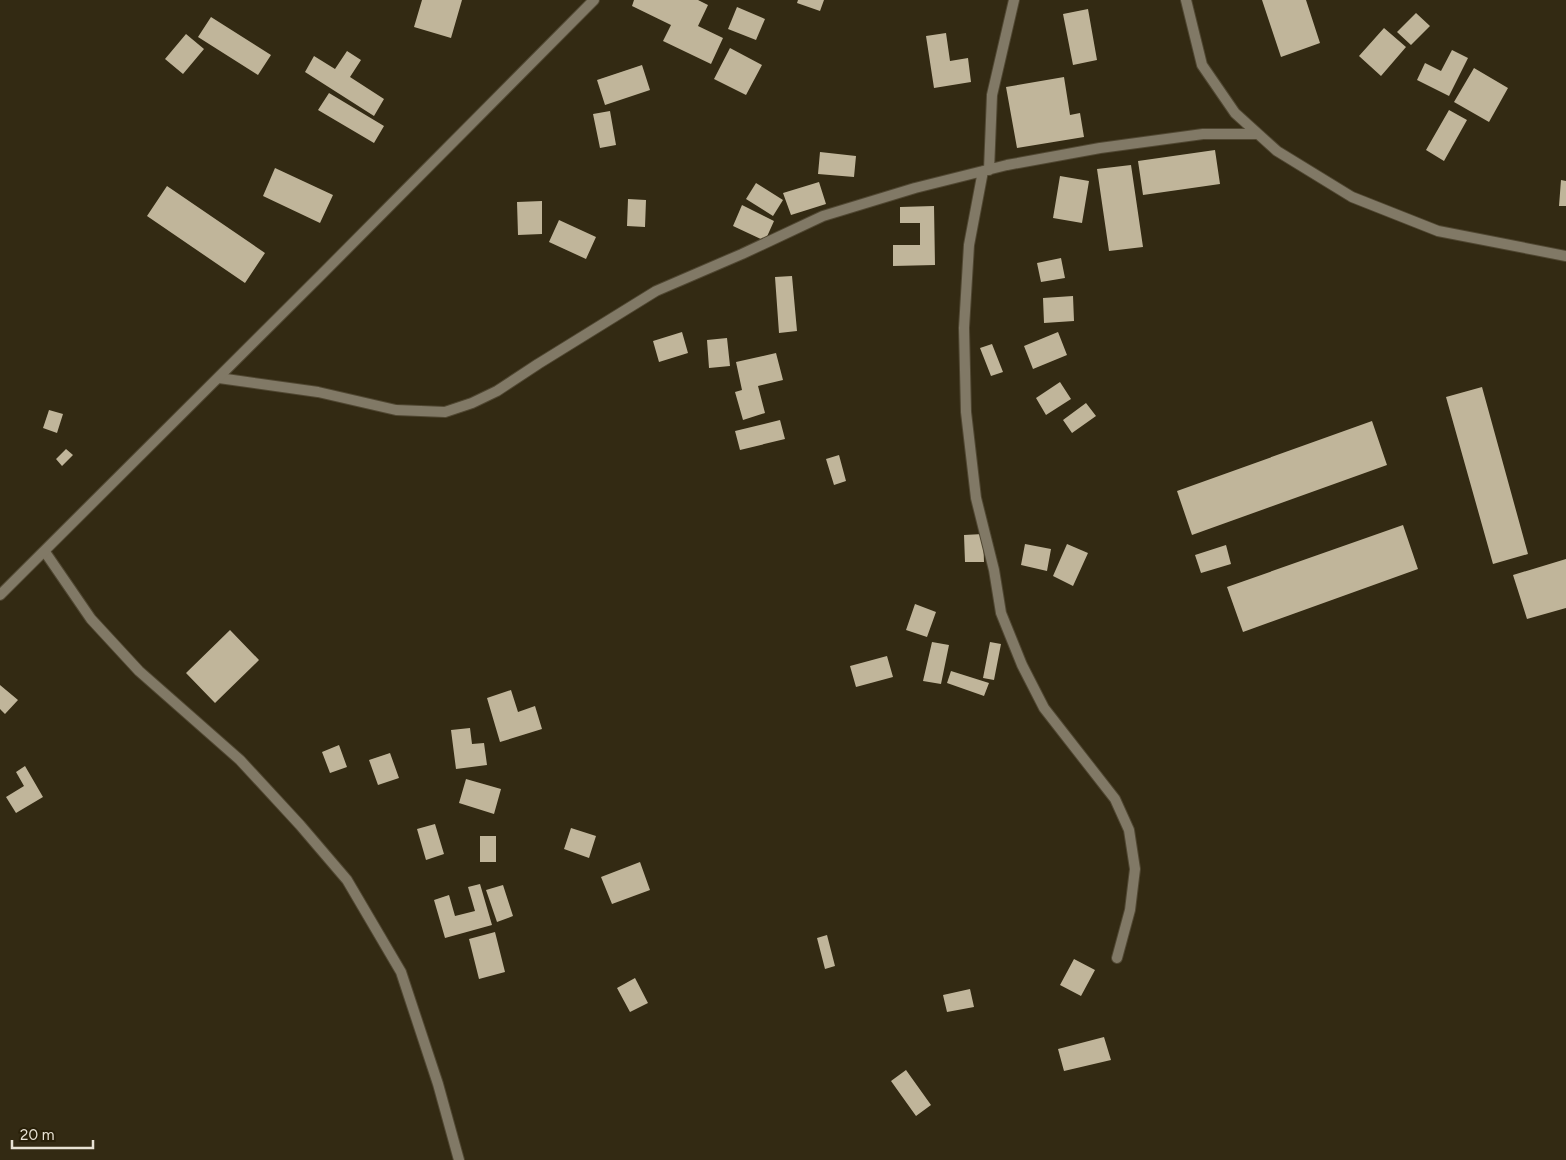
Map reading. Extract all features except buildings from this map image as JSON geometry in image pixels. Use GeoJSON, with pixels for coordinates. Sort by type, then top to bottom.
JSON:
{"type":"FeatureCollection","features":[{"type":"Feature","properties":{"kind":"street"},"geometry":{"type":"LineString","coordinates":[[0,595],[219,378],[594,0]]}},
{"type":"Feature","properties":{"kind":"street"},"geometry":{"type":"LineString","coordinates":[[1014,0],[992,95],[986,170],[969,245],[964,328],[966,412],[976,498],[994,570],[1001,613],[1022,665],[1044,708],[1115,799],[1129,830],[1135,869],[1130,910],[1117,958]]}},
{"type":"Feature","properties":{"kind":"street"},"geometry":{"type":"LineString","coordinates":[[1186,0],[1202,65],[1234,113],[1277,151],[1352,197],[1438,231],[1566,256]]}},
{"type":"Feature","properties":{"kind":"street"},"geometry":{"type":"LineString","coordinates":[[219,378],[318,392],[396,410],[445,412],[472,403],[497,391],[656,291],[823,216],[915,188],[986,170],[1100,148],[1203,134],[1258,134]]}},
{"type":"Feature","properties":{"kind":"street"},"geometry":{"type":"LineString","coordinates":[[45,552],[92,619],[139,671],[240,760],[300,825],[347,880],[401,972],[438,1084],[459,1160]]}}]}
